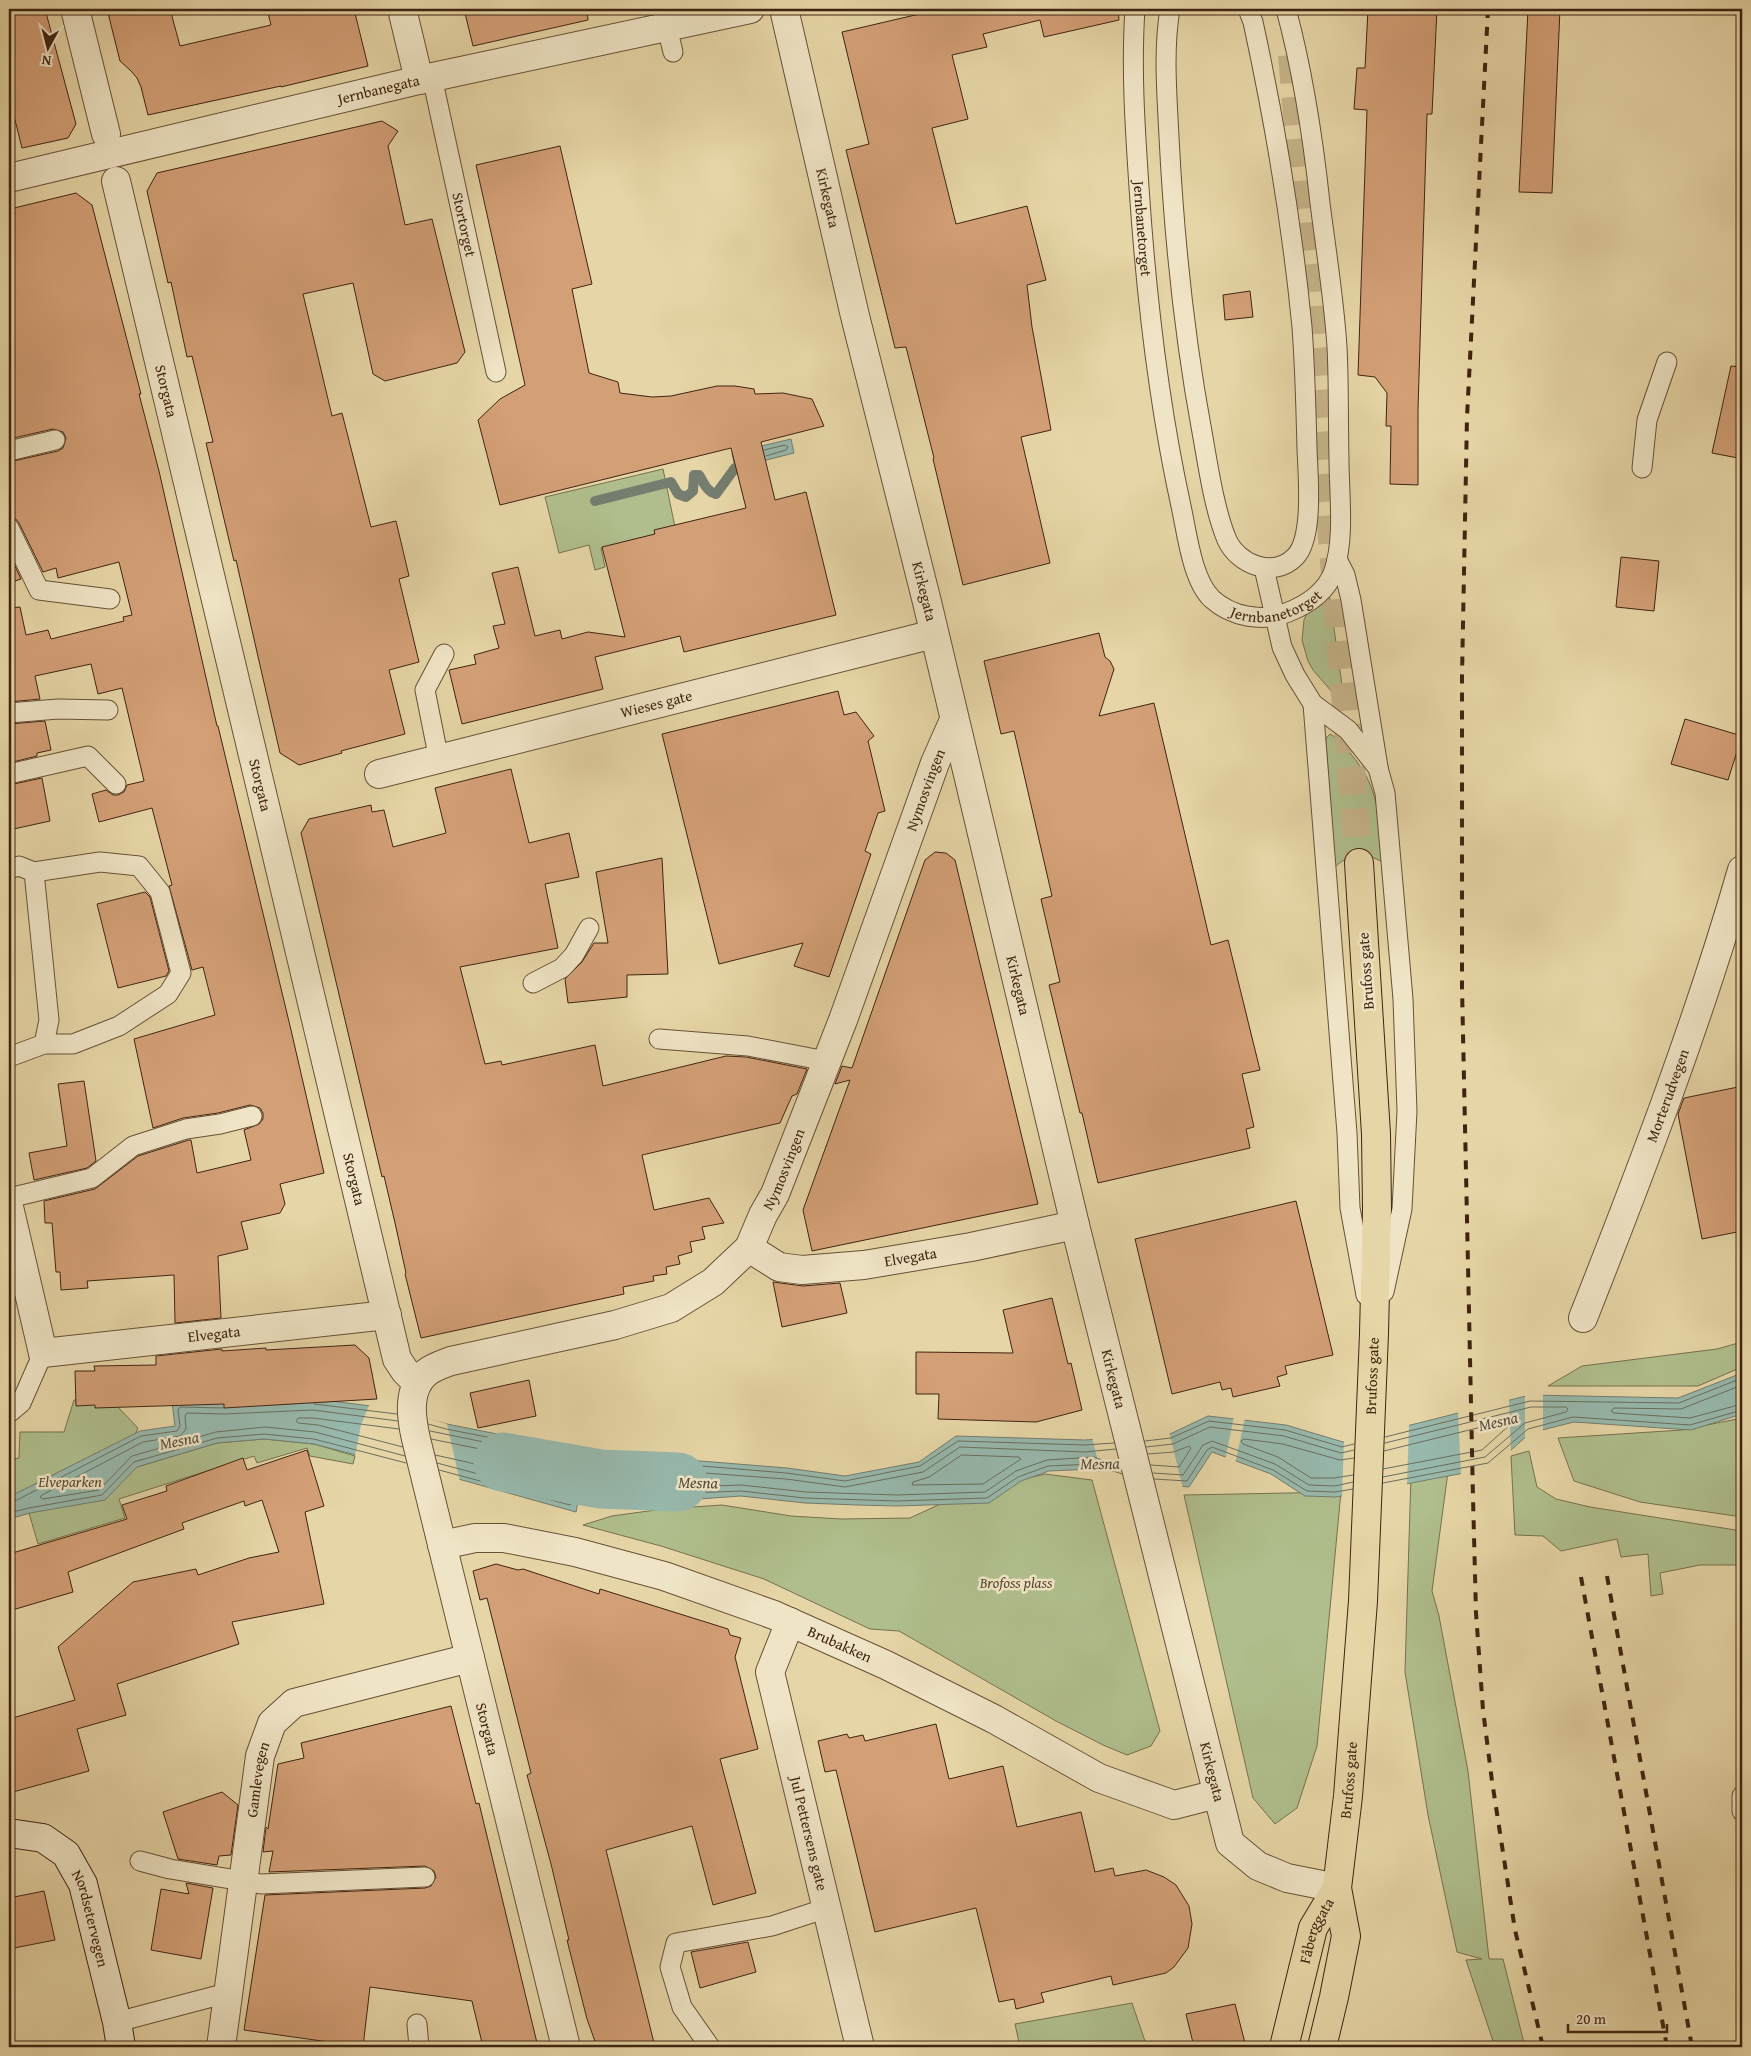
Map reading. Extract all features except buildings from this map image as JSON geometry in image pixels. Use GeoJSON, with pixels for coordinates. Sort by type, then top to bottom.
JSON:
{"type":"FeatureCollection","features":[{"type":"Feature","properties":{"kind":"main road","name":"Brufoss gate"},"geometry":{"type":"LineString","coordinates":[[1337,1888],[1348,1796],[1363,1601],[1377,1209],[1376,1134],[1359,863]]}},
{"type":"Feature","properties":{"kind":"main road","name":"Fåberggata"},"geometry":{"type":"LineString","coordinates":[[1284,2047],[1313,1928],[1337,1888]]}},
{"type":"Feature","properties":{"kind":"main road","name":"Fåberggata"},"geometry":{"type":"LineString","coordinates":[[1322,2047],[1346,1936],[1337,1888]]}},
{"type":"Feature","properties":{"kind":"street","name":"Storgata"},"geometry":{"type":"LineString","coordinates":[[75,9],[387,1316],[398,1359],[404,1371],[417,1383],[412,1410],[416,1439],[566,2047]]}},
{"type":"Feature","properties":{"kind":"street"},"geometry":{"type":"LineString","coordinates":[[402,9],[426,78]]}},
{"type":"Feature","properties":{"kind":"street","name":"Jernbanegata"},"geometry":{"type":"LineString","coordinates":[[9,178],[111,157],[426,78],[670,39],[750,9]]}},
{"type":"Feature","properties":{"kind":"street","name":"Kirkegata"},"geometry":{"type":"LineString","coordinates":[[784,9],[855,316],[934,634],[1075,1225],[1188,1683],[1230,1843],[1258,1866],[1288,1878],[1337,1888]]}},
{"type":"Feature","properties":{"kind":"street","name":"Wieses gate"},"geometry":{"type":"LineString","coordinates":[[379,774],[934,634]]}},
{"type":"Feature","properties":{"kind":"street","name":"Nymosvingen"},"geometry":{"type":"LineString","coordinates":[[417,1383],[427,1372],[451,1361],[616,1325],[671,1308],[713,1282],[749,1248],[763,1214],[775,1194],[843,1020],[935,763],[954,720]]}},
{"type":"Feature","properties":{"kind":"street","name":"Morterudvegen"},"geometry":{"type":"LineString","coordinates":[[1583,1318],[1666,1099],[1724,932],[1742,870]]}},
{"type":"Feature","properties":{"kind":"street"},"geometry":{"type":"LineString","coordinates":[[9,1207],[43,1353]]}},
{"type":"Feature","properties":{"kind":"street","name":"Elvegata"},"geometry":{"type":"LineString","coordinates":[[749,1248],[779,1267],[802,1270],[864,1264],[962,1249],[1075,1225]]}},
{"type":"Feature","properties":{"kind":"street","name":"Elvegata"},"geometry":{"type":"LineString","coordinates":[[43,1353],[387,1316]]}},
{"type":"Feature","properties":{"kind":"street","name":"Brubakken"},"geometry":{"type":"LineString","coordinates":[[442,1545],[475,1538],[504,1538],[575,1552],[664,1576],[790,1622],[886,1665],[994,1719],[1099,1778],[1174,1805],[1217,1794]]}},
{"type":"Feature","properties":{"kind":"street","name":"Jul Pettersens gate"},"geometry":{"type":"LineString","coordinates":[[790,1622],[770,1672],[860,2047]]}},
{"type":"Feature","properties":{"kind":"street","name":"Gamlevegen"},"geometry":{"type":"LineString","coordinates":[[221,2047],[260,1756],[272,1723],[294,1704],[470,1658]]}},
{"type":"Feature","properties":{"kind":"street","name":"Nordsetervegen"},"geometry":{"type":"LineString","coordinates":[[9,1833],[43,1838],[66,1854],[83,1884],[119,2035]]}},
{"type":"Feature","properties":{"kind":"lane","name":"Jernbanetorget"},"geometry":{"type":"LineString","coordinates":[[1135,9],[1133,46],[1135,119],[1144,262],[1162,406],[1188,538],[1200,583],[1212,599],[1230,610],[1254,618],[1276,616],[1301,607],[1327,586],[1337,559],[1340,520],[1337,347],[1313,143],[1286,9]]}},
{"type":"Feature","properties":{"kind":"lane"},"geometry":{"type":"LineString","coordinates":[[1170,9],[1166,69],[1170,158],[1180,272],[1198,410],[1209,469],[1227,540],[1242,560],[1253,566],[1264,568],[1285,563],[1294,558],[1301,547],[1307,514],[1306,437],[1302,328],[1291,232],[1276,137],[1253,22],[1248,9]]}},
{"type":"Feature","properties":{"kind":"lane","name":"Stortorget"},"geometry":{"type":"LineString","coordinates":[[426,78],[496,372]]}},
{"type":"Feature","properties":{"kind":"lane"},"geometry":{"type":"LineString","coordinates":[[1642,468],[1646,420],[1666,362]]}},
{"type":"Feature","properties":{"kind":"lane"},"geometry":{"type":"LineString","coordinates":[[9,451],[55,440]]}},
{"type":"Feature","properties":{"kind":"lane"},"geometry":{"type":"LineString","coordinates":[[9,528],[39,590],[110,600]]}},
{"type":"Feature","properties":{"kind":"lane"},"geometry":{"type":"LineString","coordinates":[[1337,559],[1345,575],[1351,600],[1378,768],[1385,793],[1396,909],[1407,1110],[1402,1210],[1374,1334]]}},
{"type":"Feature","properties":{"kind":"lane"},"geometry":{"type":"LineString","coordinates":[[1264,568],[1282,647],[1296,675],[1313,704],[1348,730],[1378,768]]}},
{"type":"Feature","properties":{"kind":"lane"},"geometry":{"type":"LineString","coordinates":[[439,760],[425,690],[444,654]]}},
{"type":"Feature","properties":{"kind":"lane"},"geometry":{"type":"LineString","coordinates":[[1313,704],[1346,1133],[1350,1208],[1374,1334]]}},
{"type":"Feature","properties":{"kind":"lane"},"geometry":{"type":"LineString","coordinates":[[9,713],[58,709],[108,710]]}},
{"type":"Feature","properties":{"kind":"lane"},"geometry":{"type":"LineString","coordinates":[[9,774],[88,756],[116,784]]}},
{"type":"Feature","properties":{"kind":"lane"},"geometry":{"type":"LineString","coordinates":[[9,868],[19,866],[34,872],[100,862],[139,866],[160,892],[181,973],[168,994],[119,1026],[73,1044],[44,1044],[9,1057]]}},
{"type":"Feature","properties":{"kind":"lane"},"geometry":{"type":"LineString","coordinates":[[34,872],[49,1020],[44,1044]]}},
{"type":"Feature","properties":{"kind":"lane"},"geometry":{"type":"LineString","coordinates":[[533,983],[562,968],[574,954],[588,928]]}},
{"type":"Feature","properties":{"kind":"lane"},"geometry":{"type":"LineString","coordinates":[[659,1039],[748,1046],[826,1061]]}},
{"type":"Feature","properties":{"kind":"lane"},"geometry":{"type":"LineString","coordinates":[[9,1198],[92,1178],[133,1146],[186,1129],[220,1124],[252,1116]]}},
{"type":"Feature","properties":{"kind":"lane"},"geometry":{"type":"LineString","coordinates":[[9,1413],[21,1403],[43,1353]]}},
{"type":"Feature","properties":{"kind":"lane"},"geometry":{"type":"LineString","coordinates":[[1742,1796],[1742,1811]]}},
{"type":"Feature","properties":{"kind":"lane"},"geometry":{"type":"LineString","coordinates":[[140,1862],[170,1869],[261,1884],[426,1877]]}},
{"type":"Feature","properties":{"kind":"lane"},"geometry":{"type":"LineString","coordinates":[[710,2047],[682,2007],[670,1968],[676,1943],[772,1926],[827,1908]]}},
{"type":"Feature","properties":{"kind":"lane"},"geometry":{"type":"LineString","coordinates":[[119,2035],[227,1993]]}},
{"type":"Feature","properties":{"kind":"lane"},"geometry":{"type":"LineString","coordinates":[[417,2024],[419,2047]]}},
{"type":"Feature","properties":{"kind":"green space"},"geometry":{"type":"Polygon","coordinates":[[[663,469],[675,527],[656,535],[601,548],[605,567],[595,570],[589,545],[559,553],[545,497],[663,469]]]}},
{"type":"Feature","properties":{"kind":"green space"},"geometry":{"type":"Polygon","coordinates":[[[1329,593],[1343,692],[1340,696],[1333,693],[1313,670],[1308,661],[1302,640],[1304,620],[1310,606],[1329,593]]]}},
{"type":"Feature","properties":{"kind":"green space"},"geometry":{"type":"Polygon","coordinates":[[[1330,734],[1341,742],[1360,766],[1373,791],[1378,817],[1382,862],[1370,857],[1358,856],[1346,859],[1335,867],[1326,742],[1326,738],[1330,734]]]}},
{"type":"Feature","properties":{"kind":"green space"},"geometry":{"type":"Polygon","coordinates":[[[1742,1342],[1742,1367],[1698,1386],[1548,1386],[1582,1366],[1717,1349],[1742,1342]]]}},
{"type":"Feature","properties":{"kind":"green space","name":"Elveparken"},"geometry":{"type":"Polygon","coordinates":[[[74,1400],[95,1400],[114,1403],[138,1428],[124,1460],[137,1467],[217,1443],[264,1439],[314,1444],[355,1456],[353,1464],[310,1456],[307,1448],[257,1463],[254,1456],[119,1499],[125,1518],[38,1544],[29,1513],[9,1518],[9,1460],[19,1458],[20,1432],[64,1432],[74,1400]]]}},
{"type":"Feature","properties":{"kind":"green space"},"geometry":{"type":"Polygon","coordinates":[[[1742,1418],[1742,1517],[1640,1502],[1574,1481],[1558,1438],[1682,1430],[1742,1418]]]}},
{"type":"Feature","properties":{"kind":"green space"},"geometry":{"type":"Polygon","coordinates":[[[1529,1451],[1537,1487],[1556,1499],[1590,1507],[1742,1531],[1742,1565],[1700,1565],[1660,1573],[1663,1594],[1651,1596],[1648,1554],[1621,1557],[1617,1539],[1561,1551],[1543,1536],[1515,1535],[1511,1456],[1529,1451]]]}},
{"type":"Feature","properties":{"kind":"green space"},"geometry":{"type":"Polygon","coordinates":[[[1450,1457],[1432,1591],[1439,1616],[1468,1771],[1489,1959],[1503,1959],[1525,2047],[1495,2047],[1466,1960],[1482,1959],[1457,1952],[1428,1815],[1405,1672],[1411,1475],[1450,1457]]]}},
{"type":"Feature","properties":{"kind":"green space","name":"Brofoss plass"},"geometry":{"type":"Polygon","coordinates":[[[1045,1474],[1092,1480],[1160,1731],[1151,1746],[1127,1755],[1056,1721],[899,1631],[870,1629],[764,1579],[661,1546],[583,1525],[612,1516],[663,1509],[722,1505],[791,1516],[841,1519],[910,1518],[964,1493],[1045,1474]]]}},
{"type":"Feature","properties":{"kind":"green space"},"geometry":{"type":"Polygon","coordinates":[[[1341,1492],[1317,1746],[1297,1808],[1275,1824],[1253,1798],[1184,1495],[1341,1492]]]}},
{"type":"Feature","properties":{"kind":"green space"},"geometry":{"type":"Polygon","coordinates":[[[1132,2003],[1147,2047],[1134,2047],[1133,2042],[1102,2047],[1020,2047],[1015,2024],[1132,2003]]]}},
{"type":"Feature","properties":{"kind":"water"},"geometry":{"type":"Polygon","coordinates":[[[791,439],[794,453],[735,468],[732,453],[791,439]]]}},
{"type":"Feature","properties":{"kind":"water"},"geometry":{"type":"Polygon","coordinates":[[[1742,1373],[1742,1414],[1691,1430],[1574,1422],[1530,1433],[1491,1468],[1336,1497],[1305,1496],[1271,1474],[1212,1452],[1189,1487],[1129,1482],[1093,1469],[1049,1471],[1021,1481],[989,1503],[897,1506],[857,1505],[805,1503],[741,1496],[698,1499],[593,1501],[602,1456],[652,1462],[652,1465],[673,1469],[688,1460],[787,1468],[845,1476],[919,1462],[956,1436],[1085,1440],[1170,1434],[1208,1416],[1286,1425],[1343,1442],[1530,1395],[1678,1398],[1742,1373]]]}},
{"type":"Feature","properties":{"kind":"water"},"geometry":{"type":"Polygon","coordinates":[[[314,1399],[396,1409],[447,1424],[587,1452],[576,1512],[462,1480],[414,1470],[314,1444],[264,1439],[217,1443],[137,1467],[105,1500],[30,1513],[9,1519],[9,1497],[140,1431],[175,1426],[172,1402],[314,1399]]]}},
{"type":"Feature","properties":{"kind":"pier"},"geometry":{"type":"Polygon","coordinates":[[[1543,1393],[1543,1432],[1532,1435],[1525,1441],[1525,1394],[1543,1393]]]}},
{"type":"Feature","properties":{"kind":"pier"},"geometry":{"type":"Polygon","coordinates":[[[1509,1398],[1511,1453],[1492,1470],[1461,1476],[1458,1411],[1509,1398]]]}},
{"type":"Feature","properties":{"kind":"pier"},"geometry":{"type":"Polygon","coordinates":[[[370,1403],[397,1407],[447,1424],[460,1482],[355,1456],[361,1425],[370,1403]]]}},
{"type":"Feature","properties":{"kind":"pier"},"geometry":{"type":"Polygon","coordinates":[[[1234,1416],[1245,1418],[1235,1464],[1225,1460],[1234,1416]]]}},
{"type":"Feature","properties":{"kind":"pier"},"geometry":{"type":"Polygon","coordinates":[[[1409,1424],[1407,1486],[1342,1498],[1344,1439],[1409,1424]]]}},
{"type":"Feature","properties":{"kind":"pier"},"geometry":{"type":"Polygon","coordinates":[[[1169,1431],[1183,1489],[1128,1485],[1101,1474],[1092,1437],[1169,1431]]]}},
{"type":"Feature","properties":{"kind":"waterway"},"geometry":{"type":"LineString","coordinates":[[595,501],[671,482],[678,494],[686,497],[693,491],[694,475],[699,475],[708,489],[716,494],[735,468]]}},
{"type":"Feature","properties":{"kind":"waterway","name":"Mesna"},"geometry":{"type":"LineString","coordinates":[[503,1462],[601,1479],[678,1482]]}},
{"type":"Feature","properties":{"kind":"tunnel"},"geometry":{"type":"LineString","coordinates":[[1292,55],[1359,863]]}},
{"type":"Feature","properties":{"kind":"railway"},"geometry":{"type":"LineString","coordinates":[[1488,9],[1467,417],[1462,676],[1462,987],[1476,1613],[1483,1710],[1515,1930],[1543,2047]]}},
{"type":"Feature","properties":{"kind":"railway"},"geometry":{"type":"LineString","coordinates":[[1607,1576],[1692,2047]]}},
{"type":"Feature","properties":{"kind":"railway"},"geometry":{"type":"LineString","coordinates":[[1581,1577],[1667,2047]]}}]}
